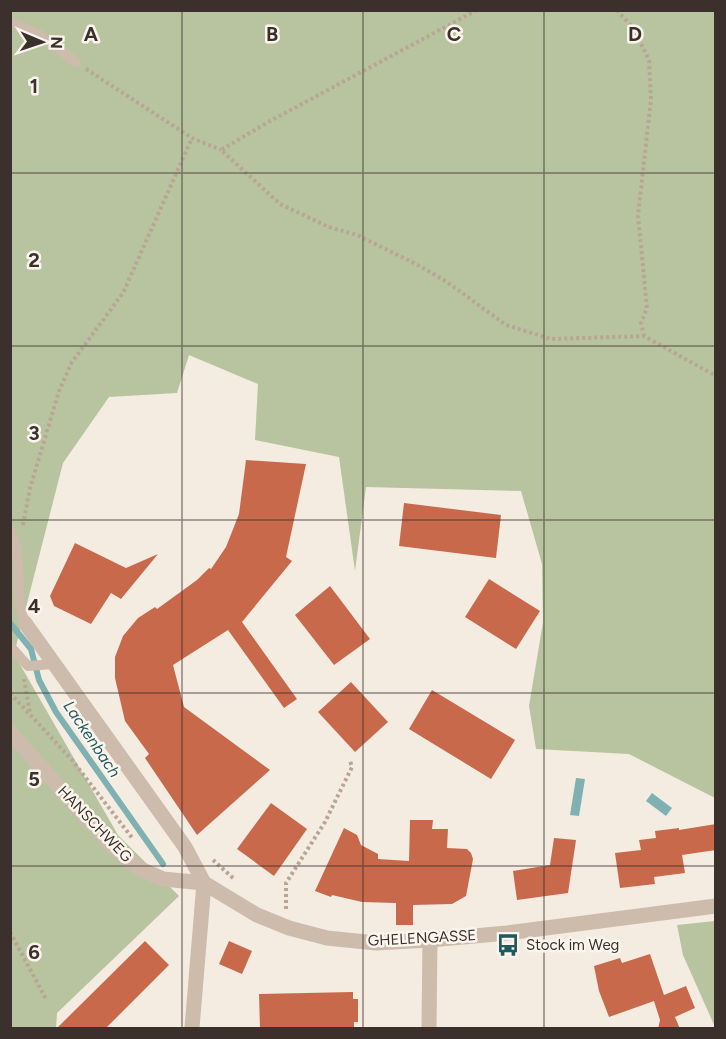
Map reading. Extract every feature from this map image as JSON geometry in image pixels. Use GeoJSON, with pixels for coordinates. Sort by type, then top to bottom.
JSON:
{"type":"FeatureCollection","features":[{"type":"Feature","properties":{"kind":"street"},"geometry":{"type":"LineString","coordinates":[[25,623],[47,665],[185,847],[204,884],[192,1029]]}},
{"type":"Feature","properties":{"kind":"street","name":"HANSCHWEG"},"geometry":{"type":"LineString","coordinates":[[10,732],[114,848],[140,869],[171,880],[204,884]]}},
{"type":"Feature","properties":{"kind":"street","name":"GHELENGASSE"},"geometry":{"type":"LineString","coordinates":[[204,884],[257,915],[289,928],[327,938],[376,943],[507,933],[716,906]]}},
{"type":"Feature","properties":{"kind":"street"},"geometry":{"type":"LineString","coordinates":[[429,1029],[430,940]]}},
{"type":"Feature","properties":{"kind":"lane"},"geometry":{"type":"LineString","coordinates":[[10,22],[40,35],[76,62]]}},
{"type":"Feature","properties":{"kind":"lane"},"geometry":{"type":"LineString","coordinates":[[10,530],[17,555],[19,608],[25,623]]}},
{"type":"Feature","properties":{"kind":"lane"},"geometry":{"type":"LineString","coordinates":[[10,646],[25,663],[47,665]]}},
{"type":"Feature","properties":{"kind":"path"},"geometry":{"type":"LineString","coordinates":[[221,150],[270,120],[477,10]]}},
{"type":"Feature","properties":{"kind":"path"},"geometry":{"type":"LineString","coordinates":[[617,10],[634,29],[649,60],[651,99],[638,216],[647,308],[641,323],[644,336]]}},
{"type":"Feature","properties":{"kind":"path"},"geometry":{"type":"LineString","coordinates":[[76,62],[111,88],[192,138],[221,150],[280,204],[329,227],[357,234],[416,264],[447,282],[506,325],[551,339],[644,336],[716,376]]}},
{"type":"Feature","properties":{"kind":"path"},"geometry":{"type":"LineString","coordinates":[[17,555],[30,488],[59,391],[72,362],[123,293],[192,138]]}},
{"type":"Feature","properties":{"kind":"path"},"geometry":{"type":"LineString","coordinates":[[25,663],[30,715]]}},
{"type":"Feature","properties":{"kind":"path"},"geometry":{"type":"LineString","coordinates":[[10,693],[72,760],[139,846]]}},
{"type":"Feature","properties":{"kind":"path"},"geometry":{"type":"LineString","coordinates":[[286,909],[286,883],[325,822],[352,768],[350,761]]}},
{"type":"Feature","properties":{"kind":"path"},"geometry":{"type":"LineString","coordinates":[[210,857],[242,886]]}},
{"type":"Feature","properties":{"kind":"path"},"geometry":{"type":"LineString","coordinates":[[276,904],[297,912]]}},
{"type":"Feature","properties":{"kind":"path"},"geometry":{"type":"LineString","coordinates":[[10,932],[46,999]]}},
{"type":"Feature","properties":{"kind":"green space"},"geometry":{"type":"Polygon","coordinates":[[[10,11],[715,11],[715,798],[629,754],[536,749],[529,706],[543,622],[542,564],[521,491],[366,487],[355,571],[339,457],[255,440],[258,384],[189,355],[177,393],[109,397],[63,463],[14,654],[118,835],[179,896],[57,1013],[56,1028],[11,1028],[10,11]]]}},
{"type":"Feature","properties":{"kind":"green space"},"geometry":{"type":"Polygon","coordinates":[[[716,921],[715,1027],[683,955],[677,925],[716,921]]]}},
{"type":"Feature","properties":{"kind":"water"},"geometry":{"type":"Polygon","coordinates":[[[576,778],[585,779],[579,816],[570,815],[576,778]]]}},
{"type":"Feature","properties":{"kind":"water"},"geometry":{"type":"Polygon","coordinates":[[[652,793],[672,808],[666,816],[646,801],[652,793]]]}},
{"type":"Feature","properties":{"kind":"building"},"geometry":{"type":"Polygon","coordinates":[[[246,460],[306,464],[286,557],[292,561],[242,622],[297,699],[284,708],[228,630],[173,665],[184,707],[270,770],[197,835],[145,758],[149,754],[125,721],[115,678],[115,657],[123,636],[138,618],[155,607],[157,609],[197,580],[209,568],[211,569],[226,547],[239,514],[246,460]]]}},
{"type":"Feature","properties":{"kind":"building"},"geometry":{"type":"Polygon","coordinates":[[[404,503],[501,515],[496,558],[399,546],[404,503]]]}},
{"type":"Feature","properties":{"kind":"building"},"geometry":{"type":"Polygon","coordinates":[[[75,543],[126,568],[158,554],[121,599],[111,593],[91,624],[54,606],[50,596],[75,543]]]}},
{"type":"Feature","properties":{"kind":"building"},"geometry":{"type":"Polygon","coordinates":[[[489,579],[540,611],[516,649],[465,617],[489,579]]]}},
{"type":"Feature","properties":{"kind":"building"},"geometry":{"type":"Polygon","coordinates":[[[330,586],[370,639],[334,665],[295,615],[330,586]]]}},
{"type":"Feature","properties":{"kind":"building"},"geometry":{"type":"Polygon","coordinates":[[[351,682],[388,722],[355,752],[318,712],[351,682]]]}},
{"type":"Feature","properties":{"kind":"building"},"geometry":{"type":"Polygon","coordinates":[[[432,690],[515,740],[491,779],[409,729],[432,690]]]}},
{"type":"Feature","properties":{"kind":"building"},"geometry":{"type":"Polygon","coordinates":[[[271,803],[307,829],[274,876],[237,849],[271,803]]]}},
{"type":"Feature","properties":{"kind":"building"},"geometry":{"type":"Polygon","coordinates":[[[410,820],[433,820],[432,829],[448,829],[447,848],[467,849],[471,853],[473,859],[466,896],[452,904],[413,905],[413,925],[396,925],[396,903],[362,902],[332,895],[331,897],[315,891],[344,828],[357,835],[361,845],[378,854],[378,859],[409,861],[410,820]]]}},
{"type":"Feature","properties":{"kind":"building"},"geometry":{"type":"Polygon","coordinates":[[[716,824],[716,850],[682,855],[685,873],[654,877],[655,884],[620,888],[615,853],[641,850],[639,840],[656,838],[655,831],[716,824]]]}},
{"type":"Feature","properties":{"kind":"building"},"geometry":{"type":"Polygon","coordinates":[[[554,838],[576,840],[568,893],[517,900],[513,871],[550,865],[554,838]]]}},
{"type":"Feature","properties":{"kind":"building"},"geometry":{"type":"Polygon","coordinates":[[[145,941],[169,965],[105,1029],[56,1029],[145,941]]]}},
{"type":"Feature","properties":{"kind":"building"},"geometry":{"type":"Polygon","coordinates":[[[229,941],[252,951],[242,974],[219,964],[229,941]]]}},
{"type":"Feature","properties":{"kind":"building"},"geometry":{"type":"Polygon","coordinates":[[[650,954],[664,995],[686,986],[695,1008],[675,1017],[680,1029],[658,1029],[660,1020],[654,1001],[609,1017],[599,991],[594,966],[620,958],[622,963],[650,954]]]}},
{"type":"Feature","properties":{"kind":"building"},"geometry":{"type":"Polygon","coordinates":[[[353,992],[353,999],[358,999],[358,1022],[354,1022],[354,1029],[260,1029],[259,994],[353,992]]]}},
{"type":"Feature","properties":{"kind":"waterway","name":"Lackenbach"},"geometry":{"type":"LineString","coordinates":[[10,623],[31,649],[39,680],[56,712],[163,864]]}},
{"type":"Feature","properties":{"kind":"place","name":"Stock im Weg"},"geometry":{"type":"Point","coordinates":[508,945]}}]}
